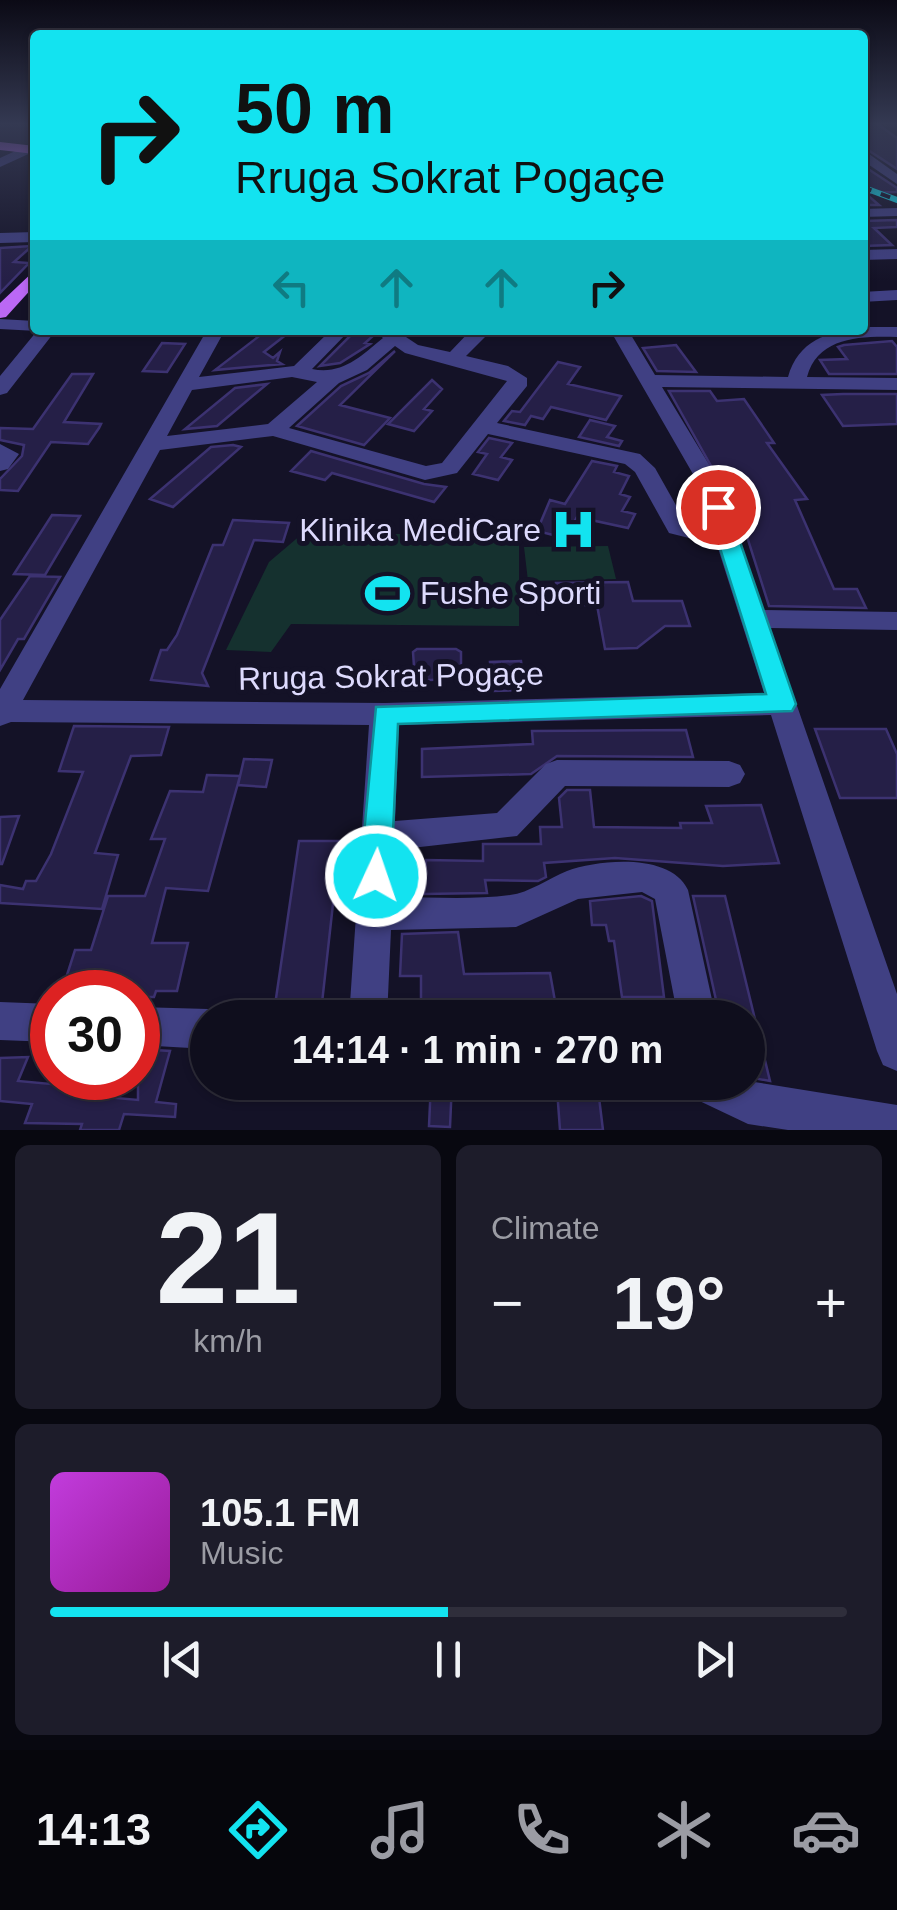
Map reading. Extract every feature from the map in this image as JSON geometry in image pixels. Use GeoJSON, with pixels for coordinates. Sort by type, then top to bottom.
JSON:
{"type":"FeatureCollection","features":[{"type":"Feature","properties":{"kind":"main road"},"geometry":{"type":"LineString","coordinates":[[0,314],[30,281]]}},
{"type":"Feature","properties":{"kind":"street"},"geometry":{"type":"LineString","coordinates":[[868,213],[897,212]]}},
{"type":"Feature","properties":{"kind":"street"},"geometry":{"type":"LineString","coordinates":[[0,238],[30,237]]}},
{"type":"Feature","properties":{"kind":"street"},"geometry":{"type":"LineString","coordinates":[[868,255],[897,254]]}},
{"type":"Feature","properties":{"kind":"street"},"geometry":{"type":"LineString","coordinates":[[868,297],[897,295]]}},
{"type":"Feature","properties":{"kind":"street"},"geometry":{"type":"LineString","coordinates":[[0,324],[30,326]]}},
{"type":"Feature","properties":{"kind":"street"},"geometry":{"type":"LineString","coordinates":[[868,330],[897,332]]}},
{"type":"Feature","properties":{"kind":"street"},"geometry":{"type":"LineString","coordinates":[[0,389],[43,335]]}},
{"type":"Feature","properties":{"kind":"street"},"geometry":{"type":"LineString","coordinates":[[1,713],[213,335]]}},
{"type":"Feature","properties":{"kind":"street"},"geometry":{"type":"LineString","coordinates":[[298,372],[336,335]]}},
{"type":"Feature","properties":{"kind":"street"},"geometry":{"type":"LineString","coordinates":[[274,430],[332,379],[360,366],[391,335]]}},
{"type":"Feature","properties":{"kind":"street"},"geometry":{"type":"LineString","coordinates":[[152,444],[274,430],[434,474],[450,468],[516,386],[517,378],[501,370],[412,349],[397,335]]}},
{"type":"Feature","properties":{"kind":"street"},"geometry":{"type":"LineString","coordinates":[[454,360],[475,335]]}},
{"type":"Feature","properties":{"kind":"street"},"geometry":{"type":"LineString","coordinates":[[622,335],[697,458],[728,538],[897,1052]]}},
{"type":"Feature","properties":{"kind":"street"},"geometry":{"type":"LineString","coordinates":[[796,381],[802,361],[829,335]]}},
{"type":"Feature","properties":{"kind":"street"},"geometry":{"type":"LineString","coordinates":[[186,385],[298,372],[332,379]]}},
{"type":"Feature","properties":{"kind":"street"},"geometry":{"type":"LineString","coordinates":[[651,381],[897,384]]}},
{"type":"Feature","properties":{"kind":"street"},"geometry":{"type":"LineString","coordinates":[[480,426],[632,459],[644,468],[676,528],[699,536],[728,538]]}},
{"type":"Feature","properties":{"kind":"street"},"geometry":{"type":"LineString","coordinates":[[0,450],[8,454],[0,464]]}},
{"type":"Feature","properties":{"kind":"street"},"geometry":{"type":"LineString","coordinates":[[754,619],[897,621]]}},
{"type":"Feature","properties":{"kind":"street","name":"Rruga Sokrat Pogaçe"},"geometry":{"type":"LineString","coordinates":[[1,713],[386,714],[782,704]]}},
{"type":"Feature","properties":{"kind":"street"},"geometry":{"type":"LineString","coordinates":[[369,1000],[386,714]]}},
{"type":"Feature","properties":{"kind":"street"},"geometry":{"type":"LineString","coordinates":[[378,837],[505,826],[558,773],[729,774]]}},
{"type":"Feature","properties":{"kind":"street"},"geometry":{"type":"LineString","coordinates":[[374,914],[516,912],[574,884],[646,876],[671,890],[694,1000]]}},
{"type":"Feature","properties":{"kind":"street"},"geometry":{"type":"LineString","coordinates":[[0,1021],[30,1022]]}},
{"type":"Feature","properties":{"kind":"street"},"geometry":{"type":"LineString","coordinates":[[160,1027],[190,1028]]}},
{"type":"Feature","properties":{"kind":"street"},"geometry":{"type":"LineString","coordinates":[[742,1100],[897,1126]]}},
{"type":"Feature","properties":{"kind":"green space","name":"Fushe Sporti"},"geometry":{"type":"Polygon","coordinates":[[[302,534],[461,534],[519,543],[519,626],[291,624],[271,652],[226,650],[269,562],[302,534]]]}},
{"type":"Feature","properties":{"kind":"green space"},"geometry":{"type":"Polygon","coordinates":[[[608,546],[616,579],[528,581],[524,547],[608,546]]]}},
{"type":"Feature","properties":{"kind":"building"},"geometry":{"type":"Polygon","coordinates":[[[868,176],[878,176],[897,188],[897,192],[868,193],[868,176]]]}},
{"type":"Feature","properties":{"kind":"building"},"geometry":{"type":"Polygon","coordinates":[[[897,220],[897,227],[874,228],[892,245],[868,246],[868,221],[897,220]]]}},
{"type":"Feature","properties":{"kind":"building"},"geometry":{"type":"Polygon","coordinates":[[[30,246],[14,262],[29,263],[0,293],[0,248],[30,246]]]}},
{"type":"Feature","properties":{"kind":"building"},"geometry":{"type":"Polygon","coordinates":[[[260,335],[286,335],[264,352],[273,358],[280,352],[277,361],[282,364],[215,370],[260,335]]]}},
{"type":"Feature","properties":{"kind":"building"},"geometry":{"type":"Polygon","coordinates":[[[351,335],[374,335],[365,343],[370,344],[340,363],[320,366],[351,335]]]}},
{"type":"Feature","properties":{"kind":"building"},"geometry":{"type":"Polygon","coordinates":[[[892,341],[897,347],[897,374],[829,374],[820,360],[847,359],[838,347],[844,345],[892,341]]]}},
{"type":"Feature","properties":{"kind":"building"},"geometry":{"type":"Polygon","coordinates":[[[162,343],[185,344],[167,372],[143,371],[162,343]]]}},
{"type":"Feature","properties":{"kind":"building"},"geometry":{"type":"Polygon","coordinates":[[[676,345],[696,372],[657,371],[643,348],[676,345]]]}},
{"type":"Feature","properties":{"kind":"building"},"geometry":{"type":"Polygon","coordinates":[[[395,351],[340,405],[390,418],[364,445],[297,426],[341,386],[369,373],[395,351]]]}},
{"type":"Feature","properties":{"kind":"building"},"geometry":{"type":"Polygon","coordinates":[[[558,362],[580,367],[568,384],[621,396],[606,420],[551,407],[543,419],[531,416],[525,425],[504,421],[512,411],[520,412],[558,362]]]}},
{"type":"Feature","properties":{"kind":"building"},"geometry":{"type":"Polygon","coordinates":[[[72,374],[93,374],[64,422],[101,424],[99,428],[88,444],[51,442],[18,491],[0,490],[0,479],[22,456],[24,445],[0,440],[0,428],[33,429],[72,374]]]}},
{"type":"Feature","properties":{"kind":"building"},"geometry":{"type":"Polygon","coordinates":[[[432,380],[442,389],[424,409],[432,411],[414,431],[388,424],[432,380]]]}},
{"type":"Feature","properties":{"kind":"building"},"geometry":{"type":"Polygon","coordinates":[[[267,384],[217,426],[185,429],[235,388],[267,384]]]}},
{"type":"Feature","properties":{"kind":"building"},"geometry":{"type":"Polygon","coordinates":[[[669,391],[710,391],[717,401],[744,399],[774,443],[767,443],[807,499],[795,500],[834,589],[857,589],[866,608],[769,606],[737,505],[733,505],[669,391]]]}},
{"type":"Feature","properties":{"kind":"building"},"geometry":{"type":"Polygon","coordinates":[[[897,394],[897,424],[843,426],[822,395],[897,394]]]}},
{"type":"Feature","properties":{"kind":"building"},"geometry":{"type":"Polygon","coordinates":[[[590,420],[615,426],[607,437],[622,441],[619,446],[579,437],[590,420]]]}},
{"type":"Feature","properties":{"kind":"building"},"geometry":{"type":"Polygon","coordinates":[[[489,438],[512,443],[501,457],[512,460],[498,480],[473,474],[487,454],[478,452],[489,438]]]}},
{"type":"Feature","properties":{"kind":"building"},"geometry":{"type":"Polygon","coordinates":[[[211,447],[241,447],[173,507],[150,499],[211,447]]]}},
{"type":"Feature","properties":{"kind":"building"},"geometry":{"type":"Polygon","coordinates":[[[311,451],[446,487],[434,502],[332,473],[325,480],[291,471],[311,451]]]}},
{"type":"Feature","properties":{"kind":"building"},"geometry":{"type":"Polygon","coordinates":[[[592,461],[617,466],[614,472],[629,476],[620,494],[630,497],[622,511],[635,514],[628,528],[577,517],[565,538],[537,531],[550,500],[565,504],[592,461]]]}},
{"type":"Feature","properties":{"kind":"building"},"geometry":{"type":"Polygon","coordinates":[[[52,515],[80,516],[45,575],[14,574],[52,515]]]}},
{"type":"Feature","properties":{"kind":"building"},"geometry":{"type":"Polygon","coordinates":[[[233,520],[289,523],[283,542],[254,540],[202,673],[208,686],[151,680],[161,650],[167,650],[177,635],[213,545],[223,545],[233,520]]]}},
{"type":"Feature","properties":{"kind":"building"},"geometry":{"type":"Polygon","coordinates":[[[30,576],[60,577],[24,639],[18,639],[0,670],[0,620],[30,576]]]}},
{"type":"Feature","properties":{"kind":"building"},"geometry":{"type":"Polygon","coordinates":[[[628,582],[633,601],[682,601],[690,626],[665,626],[637,648],[605,649],[597,605],[559,605],[556,583],[628,582]]]}},
{"type":"Feature","properties":{"kind":"building"},"geometry":{"type":"Polygon","coordinates":[[[413,652],[461,652],[461,678],[415,681],[413,652]]]}},
{"type":"Feature","properties":{"kind":"building"},"geometry":{"type":"Polygon","coordinates":[[[521,661],[525,690],[493,691],[490,662],[521,661]]]}},
{"type":"Feature","properties":{"kind":"building"},"geometry":{"type":"Polygon","coordinates":[[[74,726],[169,727],[161,755],[131,756],[108,817],[95,853],[118,855],[102,909],[0,903],[0,885],[23,889],[26,881],[36,881],[51,854],[83,772],[59,771],[74,726]]]}},
{"type":"Feature","properties":{"kind":"building"},"geometry":{"type":"Polygon","coordinates":[[[815,729],[886,729],[897,754],[897,798],[840,798],[815,729]]]}},
{"type":"Feature","properties":{"kind":"building"},"geometry":{"type":"Polygon","coordinates":[[[686,730],[693,757],[557,756],[531,774],[422,777],[422,749],[533,744],[532,731],[686,730]]]}},
{"type":"Feature","properties":{"kind":"building"},"geometry":{"type":"Polygon","coordinates":[[[244,759],[272,760],[266,787],[238,785],[244,759]]]}},
{"type":"Feature","properties":{"kind":"building"},"geometry":{"type":"Polygon","coordinates":[[[207,775],[240,776],[208,891],[166,888],[152,943],[188,943],[177,991],[160,991],[160,970],[69,970],[75,950],[91,950],[108,896],[145,896],[165,839],[151,839],[170,791],[203,792],[207,775]]]}},
{"type":"Feature","properties":{"kind":"building"},"geometry":{"type":"Polygon","coordinates":[[[567,790],[590,790],[594,827],[681,828],[680,823],[712,823],[706,806],[761,805],[779,863],[723,866],[615,858],[544,863],[546,877],[538,881],[485,880],[487,893],[424,894],[426,860],[483,861],[483,844],[541,844],[540,827],[562,827],[559,798],[567,790]]]}},
{"type":"Feature","properties":{"kind":"building"},"geometry":{"type":"Polygon","coordinates":[[[19,816],[2,864],[0,864],[0,817],[19,816]]]}},
{"type":"Feature","properties":{"kind":"building"},"geometry":{"type":"Polygon","coordinates":[[[299,841],[340,841],[322,1000],[276,1000],[299,841]]]}},
{"type":"Feature","properties":{"kind":"building"},"geometry":{"type":"Polygon","coordinates":[[[641,896],[652,901],[664,997],[622,997],[614,941],[609,941],[606,925],[592,925],[590,901],[641,896]]]}},
{"type":"Feature","properties":{"kind":"building"},"geometry":{"type":"Polygon","coordinates":[[[693,896],[725,896],[750,1000],[716,1000],[693,896]]]}},
{"type":"Feature","properties":{"kind":"building"},"geometry":{"type":"Polygon","coordinates":[[[458,932],[464,974],[550,973],[555,1000],[421,1000],[421,976],[400,976],[402,934],[458,932]]]}},
{"type":"Feature","properties":{"kind":"building"},"geometry":{"type":"Polygon","coordinates":[[[160,1050],[170,1051],[160,1087],[160,1050]]]}},
{"type":"Feature","properties":{"kind":"building"},"geometry":{"type":"Polygon","coordinates":[[[28,1057],[18,1081],[30,1082],[30,1100],[157,1100],[176,1104],[175,1117],[124,1114],[119,1130],[80,1130],[82,1124],[25,1123],[32,1104],[0,1101],[0,1058],[28,1057]]]}},
{"type":"Feature","properties":{"kind":"building"},"geometry":{"type":"Polygon","coordinates":[[[430,1100],[451,1100],[450,1127],[429,1126],[430,1100]]]}},
{"type":"Feature","properties":{"kind":"building"},"geometry":{"type":"Polygon","coordinates":[[[558,1100],[599,1100],[603,1130],[560,1130],[558,1100]]]}},
{"type":"Feature","properties":{"kind":"railway"},"geometry":{"type":"LineString","coordinates":[[868,189],[897,200]]}},
{"type":"Feature","properties":{"kind":"place","name":"Klinika MediCare"},"geometry":{"type":"Point","coordinates":[574,530]}},
{"type":"Feature","properties":{"kind":"place","name":"Fushe Sporti"},"geometry":{"type":"Point","coordinates":[387,593]}},
{"type":"Feature","properties":{"kind":"route"},"geometry":{"type":"LineString","coordinates":[[376,876],[386,714],[782,704],[718,507]]}}]}
